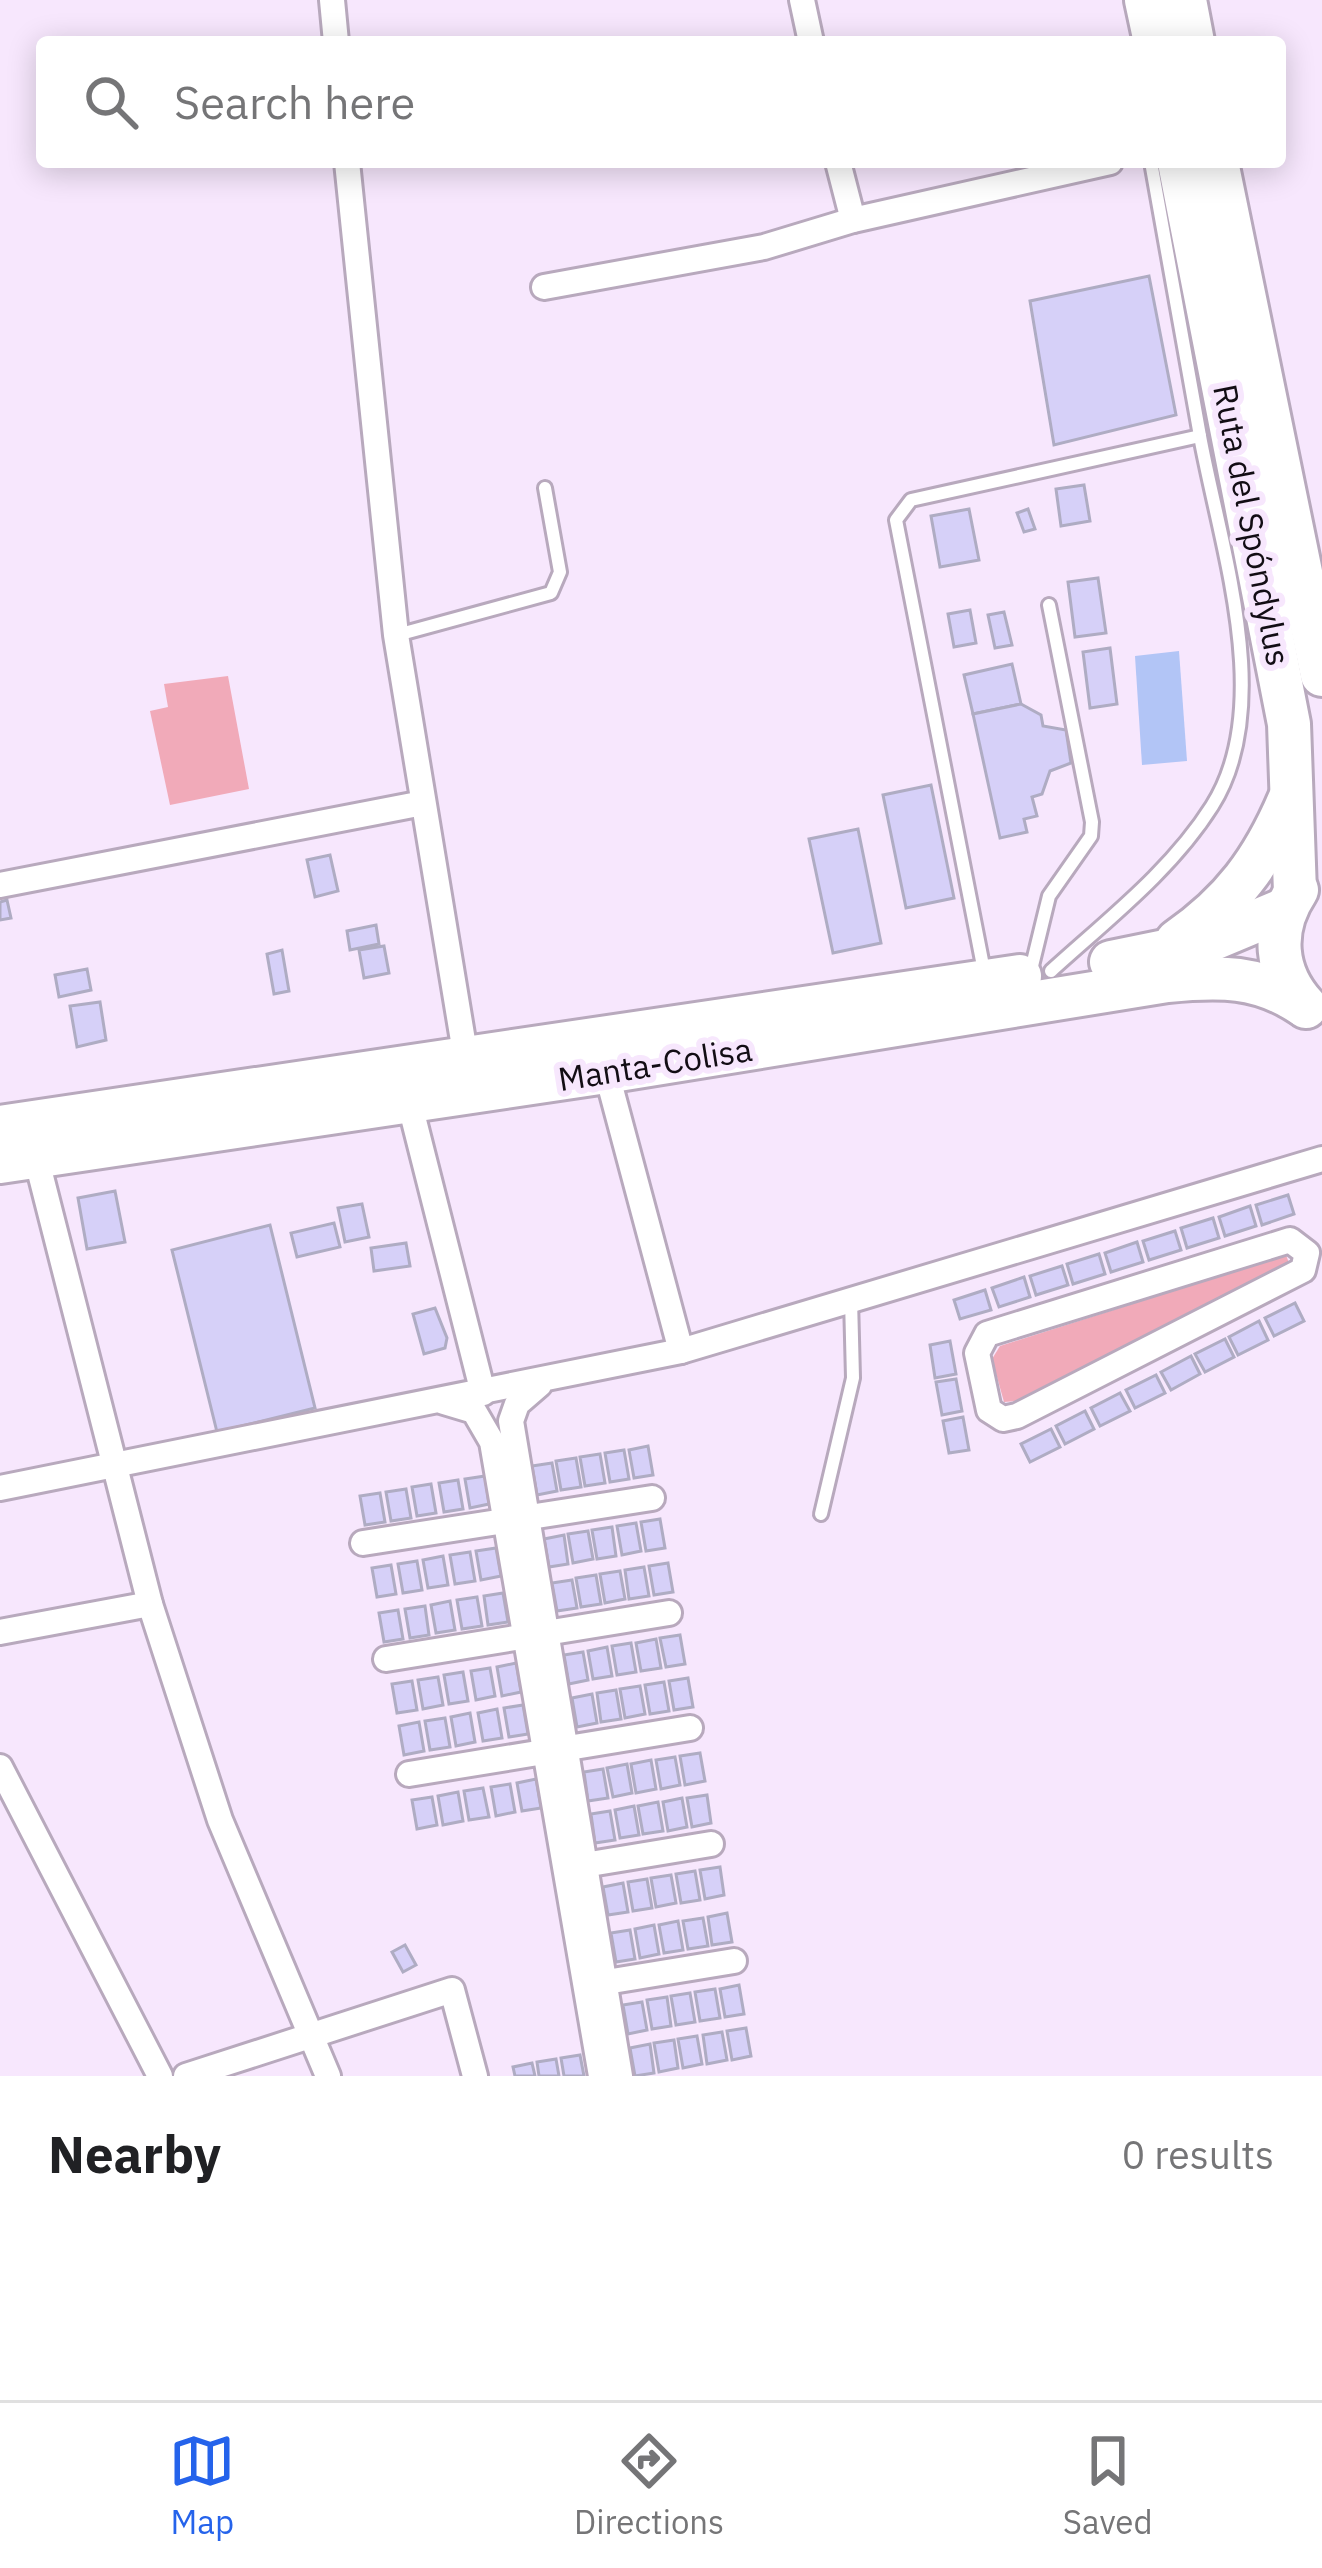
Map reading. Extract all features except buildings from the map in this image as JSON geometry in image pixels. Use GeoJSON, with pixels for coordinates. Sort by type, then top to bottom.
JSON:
{"type":"FeatureCollection","features":[{"type":"Feature","properties":{"kind":"highway","name":"Ruta del Spóndylus"},"geometry":{"type":"LineString","coordinates":[[1182,168],[1322,675]]}},
{"type":"Feature","properties":{"kind":"highway","name":"Ruta del Spóndylus"},"geometry":{"type":"LineString","coordinates":[[1218,168],[1294,788],[1301,890],[1280,959],[1312,1012]]}},
{"type":"Feature","properties":{"kind":"highway"},"geometry":{"type":"LineString","coordinates":[[1162,952],[1213,916],[1249,877],[1294,788]]}},
{"type":"Feature","properties":{"kind":"highway","name":"Manta-Colisa"},"geometry":{"type":"LineString","coordinates":[[0,1126],[405,1086],[466,1059],[602,1056],[985,981],[1162,952],[1236,933],[1301,890]]}},
{"type":"Feature","properties":{"kind":"highway","name":"Manta-Colisa"},"geometry":{"type":"LineString","coordinates":[[18,1159],[405,1086],[1185,979],[1256,981],[1312,1012]]}},
{"type":"Feature","properties":{"kind":"street"},"geometry":{"type":"LineString","coordinates":[[332,0],[335,36]]}},
{"type":"Feature","properties":{"kind":"street"},"geometry":{"type":"LineString","coordinates":[[802,0],[810,36]]}},
{"type":"Feature","properties":{"kind":"street"},"geometry":{"type":"LineString","coordinates":[[348,168],[396,635],[466,1059]]}},
{"type":"Feature","properties":{"kind":"street"},"geometry":{"type":"LineString","coordinates":[[840,168],[853,220]]}},
{"type":"Feature","properties":{"kind":"street"},"geometry":{"type":"LineString","coordinates":[[544,287],[764,247],[853,220],[1083,168]]}},
{"type":"Feature","properties":{"kind":"street"},"geometry":{"type":"LineString","coordinates":[[0,885],[423,803]]}},
{"type":"Feature","properties":{"kind":"street"},"geometry":{"type":"LineString","coordinates":[[602,1056],[681,1351]]}},
{"type":"Feature","properties":{"kind":"street"},"geometry":{"type":"LineString","coordinates":[[405,1086],[483,1393]]}},
{"type":"Feature","properties":{"kind":"street"},"geometry":{"type":"LineString","coordinates":[[18,1159],[150,1604],[220,1820],[328,2076]]}},
{"type":"Feature","properties":{"kind":"street"},"geometry":{"type":"LineString","coordinates":[[0,1488],[681,1351],[1322,1159]]}},
{"type":"Feature","properties":{"kind":"street"},"geometry":{"type":"LineString","coordinates":[[1289,1240],[1314,1249],[1303,1270],[1017,1416],[1004,1419],[988,1410],[977,1353],[987,1334],[1289,1240]]}},
{"type":"Feature","properties":{"kind":"street"},"geometry":{"type":"LineString","coordinates":[[546,1380],[512,1413],[504,1445],[595,1983],[620,2076]]}},
{"type":"Feature","properties":{"kind":"street"},"geometry":{"type":"LineString","coordinates":[[441,1401],[474,1411],[504,1445]]}},
{"type":"Feature","properties":{"kind":"street"},"geometry":{"type":"LineString","coordinates":[[363,1544],[652,1498]]}},
{"type":"Feature","properties":{"kind":"street"},"geometry":{"type":"LineString","coordinates":[[0,1632],[150,1604]]}},
{"type":"Feature","properties":{"kind":"street"},"geometry":{"type":"LineString","coordinates":[[386,1659],[669,1613]]}},
{"type":"Feature","properties":{"kind":"street"},"geometry":{"type":"LineString","coordinates":[[409,1774],[690,1728]]}},
{"type":"Feature","properties":{"kind":"street"},"geometry":{"type":"LineString","coordinates":[[0,1767],[160,2076]]}},
{"type":"Feature","properties":{"kind":"street"},"geometry":{"type":"LineString","coordinates":[[575,1866],[711,1844]]}},
{"type":"Feature","properties":{"kind":"street"},"geometry":{"type":"LineString","coordinates":[[595,1983],[734,1961]]}},
{"type":"Feature","properties":{"kind":"street"},"geometry":{"type":"LineString","coordinates":[[595,1983],[601,2076]]}},
{"type":"Feature","properties":{"kind":"street"},"geometry":{"type":"LineString","coordinates":[[186,2076],[452,1990],[476,2076]]}},
{"type":"Feature","properties":{"kind":"lane"},"geometry":{"type":"LineString","coordinates":[[1040,973],[1167,865],[1214,804],[1238,737],[1245,685],[1152,168]]}},
{"type":"Feature","properties":{"kind":"lane"},"geometry":{"type":"LineString","coordinates":[[985,981],[896,520],[911,500],[1200,436]]}},
{"type":"Feature","properties":{"kind":"lane"},"geometry":{"type":"LineString","coordinates":[[396,635],[551,593],[560,572],[545,488]]}},
{"type":"Feature","properties":{"kind":"lane"},"geometry":{"type":"LineString","coordinates":[[1040,973],[1042,911],[1091,836],[1092,822],[1049,605]]}},
{"type":"Feature","properties":{"kind":"lane"},"geometry":{"type":"LineString","coordinates":[[821,1514],[853,1378],[851,1298]]}},
{"type":"Feature","properties":{"kind":"shaded area"},"geometry":{"type":"Polygon","coordinates":[[[228,676],[249,789],[170,805],[150,711],[168,707],[164,684],[228,676]]]}},
{"type":"Feature","properties":{"kind":"shaded area"},"geometry":{"type":"Polygon","coordinates":[[[1286,1255],[1289,1263],[1017,1401],[1004,1402],[992,1359],[1000,1346],[1286,1255]]]}},
{"type":"Feature","properties":{"kind":"water"},"geometry":{"type":"Polygon","coordinates":[[[1179,651],[1187,761],[1142,765],[1135,656],[1179,651]]]}}]}
